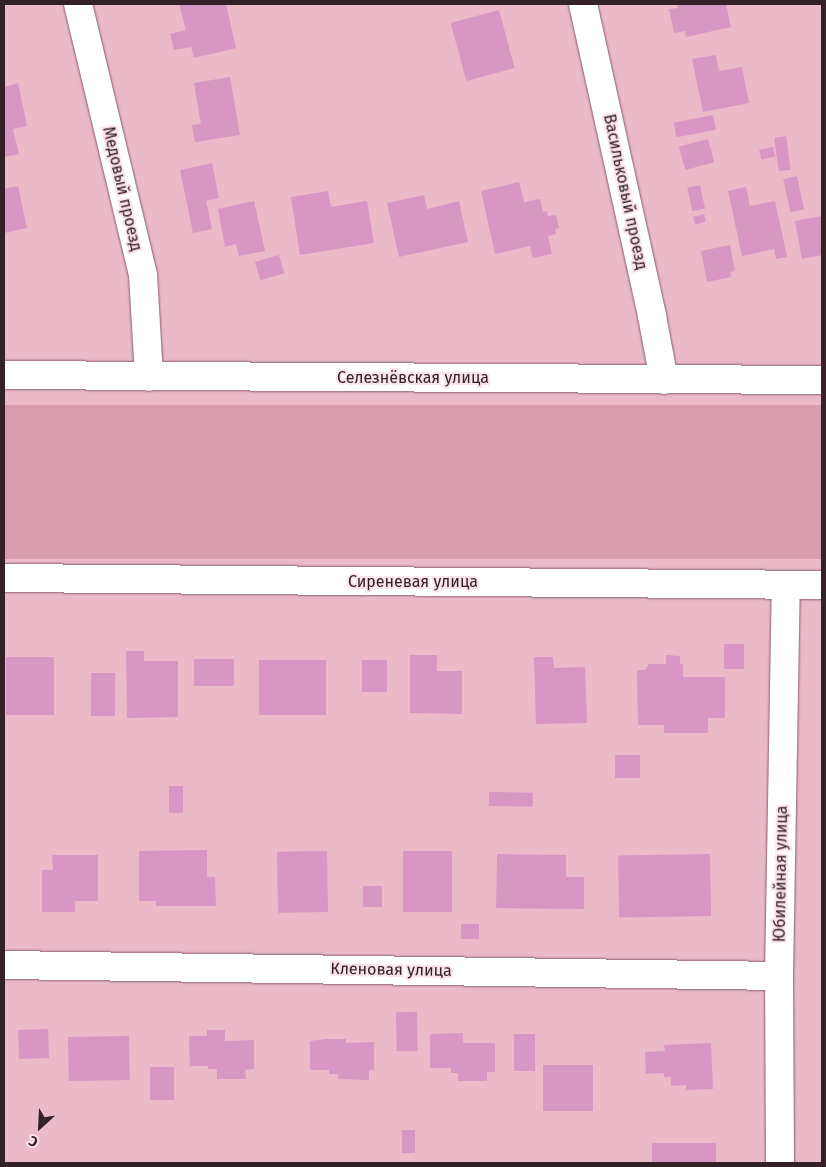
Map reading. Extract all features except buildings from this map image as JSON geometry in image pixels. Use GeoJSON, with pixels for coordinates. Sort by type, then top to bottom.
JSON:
{"type":"FeatureCollection","features":[{"type":"Feature","properties":{"kind":"street","name":"Медовый проезд"},"geometry":{"type":"LineString","coordinates":[[78,4],[142,275],[149,377]]}},
{"type":"Feature","properties":{"kind":"street","name":"Васильковый проезд"},"geometry":{"type":"LineString","coordinates":[[583,4],[652,316],[664,380]]}},
{"type":"Feature","properties":{"kind":"street","name":"Селезнёвская улица"},"geometry":{"type":"LineString","coordinates":[[4,375],[822,380]]}},
{"type":"Feature","properties":{"kind":"street","name":"Сиреневая улица"},"geometry":{"type":"LineString","coordinates":[[4,578],[822,585]]}},
{"type":"Feature","properties":{"kind":"street","name":"Юбилейная улица"},"geometry":{"type":"LineString","coordinates":[[780,1163],[779,976],[786,586]]}},
{"type":"Feature","properties":{"kind":"street","name":"Кленовая улица"},"geometry":{"type":"LineString","coordinates":[[4,965],[779,976]]}},
{"type":"Feature","properties":{"kind":"shaded area"},"geometry":{"type":"Polygon","coordinates":[[[4,405],[822,405],[822,559],[4,559],[4,405]]]}}]}
